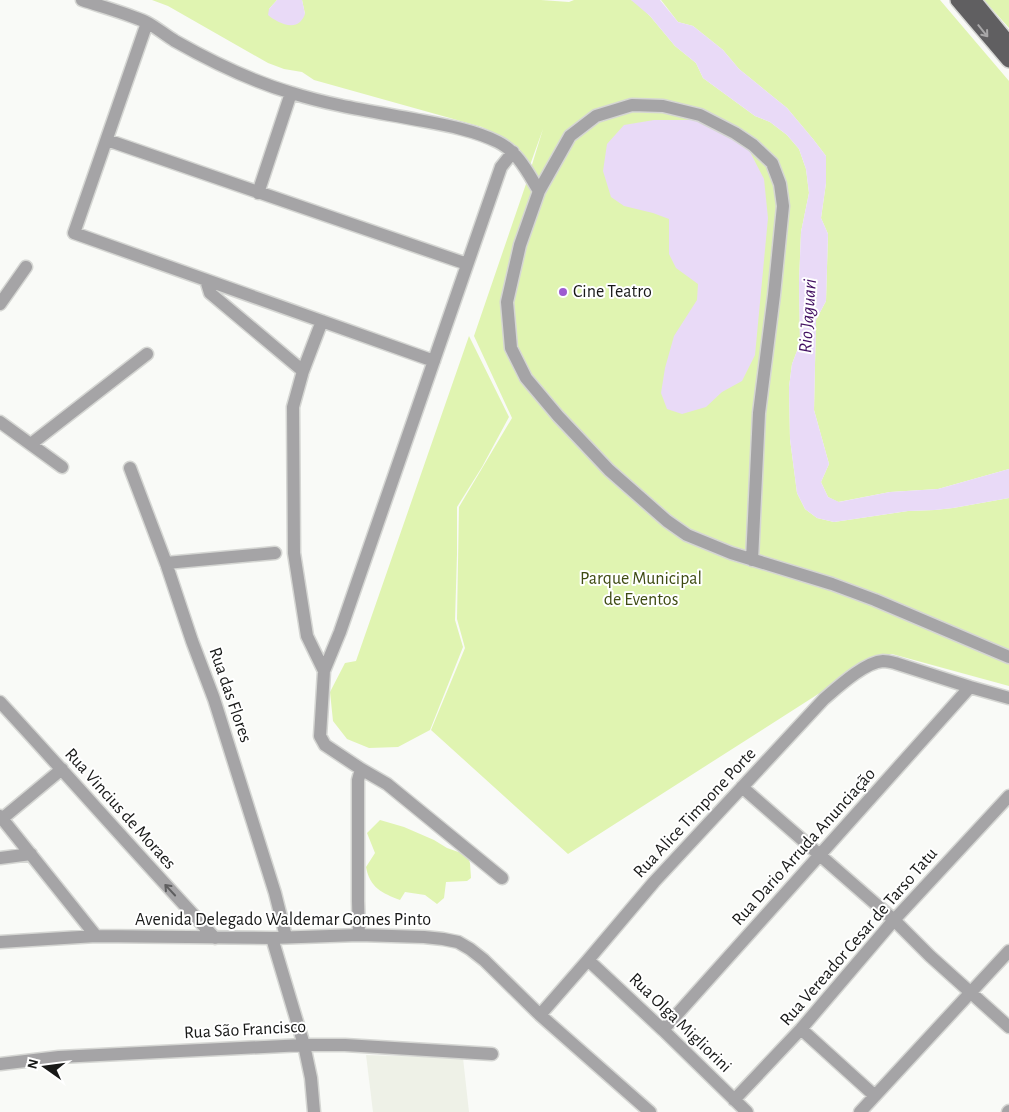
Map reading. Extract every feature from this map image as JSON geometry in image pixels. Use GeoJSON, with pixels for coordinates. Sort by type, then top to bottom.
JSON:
{"type":"FeatureCollection","features":[{"type":"Feature","properties":{"kind":"main road"},"geometry":{"type":"LineString","coordinates":[[958,0],[1009,60]]}},
{"type":"Feature","properties":{"kind":"main road"},"geometry":{"type":"LineString","coordinates":[[973,0],[1009,44]]}},
{"type":"Feature","properties":{"kind":"street"},"geometry":{"type":"LineString","coordinates":[[82,0],[147,23],[173,40],[243,76],[291,93],[348,107],[446,125],[483,136],[513,152],[539,191]]}},
{"type":"Feature","properties":{"kind":"street"},"geometry":{"type":"LineString","coordinates":[[147,23],[74,233],[434,360]]}},
{"type":"Feature","properties":{"kind":"street"},"geometry":{"type":"LineString","coordinates":[[258,193],[291,93]]}},
{"type":"Feature","properties":{"kind":"street"},"geometry":{"type":"LineString","coordinates":[[752,560],[759,412],[783,206],[780,184],[772,163],[753,145],[735,132],[700,115],[663,106],[632,105],[596,116],[570,136],[539,191],[520,245],[507,302],[511,348],[526,378],[558,416],[609,470],[667,521],[687,535],[731,553],[752,560],[832,584],[875,600],[1009,657]]}},
{"type":"Feature","properties":{"kind":"street"},"geometry":{"type":"LineString","coordinates":[[107,140],[467,264]]}},
{"type":"Feature","properties":{"kind":"street"},"geometry":{"type":"LineString","coordinates":[[502,878],[387,784],[325,746],[320,736],[324,671],[340,632],[500,167],[513,152]]}},
{"type":"Feature","properties":{"kind":"street"},"geometry":{"type":"LineString","coordinates":[[0,304],[26,267]]}},
{"type":"Feature","properties":{"kind":"street"},"geometry":{"type":"LineString","coordinates":[[206,280],[210,293],[303,371]]}},
{"type":"Feature","properties":{"kind":"street"},"geometry":{"type":"LineString","coordinates":[[322,321],[303,371],[293,407],[294,553],[307,636],[324,671]]}},
{"type":"Feature","properties":{"kind":"street"},"geometry":{"type":"LineString","coordinates":[[31,444],[147,354]]}},
{"type":"Feature","properties":{"kind":"street"},"geometry":{"type":"LineString","coordinates":[[0,422],[62,467]]}},
{"type":"Feature","properties":{"kind":"street","name":"Rua das Flores"},"geometry":{"type":"LineString","coordinates":[[130,468],[214,699],[275,893],[286,938]]}},
{"type":"Feature","properties":{"kind":"street"},"geometry":{"type":"LineString","coordinates":[[166,563],[275,553]]}},
{"type":"Feature","properties":{"kind":"street","name":"Rua Alice Timpone Porte"},"geometry":{"type":"LineString","coordinates":[[540,1015],[654,882],[824,698],[844,682],[871,664],[883,661],[895,663],[970,687]]}},
{"type":"Feature","properties":{"kind":"street"},"geometry":{"type":"LineString","coordinates":[[970,687],[1009,698]]}},
{"type":"Feature","properties":{"kind":"street","name":"Rua Dario Arruda Anunciação"},"geometry":{"type":"LineString","coordinates":[[663,1030],[970,687]]}},
{"type":"Feature","properties":{"kind":"street","name":"Rua Vincius de Moraes"},"geometry":{"type":"LineString","coordinates":[[0,702],[215,938]]}},
{"type":"Feature","properties":{"kind":"street"},"geometry":{"type":"LineString","coordinates":[[62,769],[1,817],[96,936]]}},
{"type":"Feature","properties":{"kind":"street"},"geometry":{"type":"LineString","coordinates":[[359,934],[358,780],[361,769]]}},
{"type":"Feature","properties":{"kind":"street"},"geometry":{"type":"LineString","coordinates":[[742,787],[894,920],[930,956],[1009,1026]]}},
{"type":"Feature","properties":{"kind":"street","name":"Rua Vereador Cesar de Tarso Tatu"},"geometry":{"type":"LineString","coordinates":[[734,1100],[801,1029],[894,920],[1009,796]]}},
{"type":"Feature","properties":{"kind":"street"},"geometry":{"type":"LineString","coordinates":[[0,858],[31,854]]}},
{"type":"Feature","properties":{"kind":"street","name":"Avenida Delegado Waldemar Gomes Pinto"},"geometry":{"type":"LineString","coordinates":[[0,942],[96,936],[286,938],[359,934],[424,937],[458,942],[484,960],[540,1015],[650,1112]]}},
{"type":"Feature","properties":{"kind":"street"},"geometry":{"type":"LineString","coordinates":[[272,938],[304,1044],[311,1078],[314,1112]]}},
{"type":"Feature","properties":{"kind":"street"},"geometry":{"type":"LineString","coordinates":[[860,1112],[1009,951]]}},
{"type":"Feature","properties":{"kind":"street","name":"Rua Olga Migliorini"},"geometry":{"type":"LineString","coordinates":[[588,960],[747,1112]]}},
{"type":"Feature","properties":{"kind":"street"},"geometry":{"type":"LineString","coordinates":[[801,1029],[875,1096]]}},
{"type":"Feature","properties":{"kind":"street","name":"Rua São Francisco"},"geometry":{"type":"LineString","coordinates":[[0,1064],[59,1057],[304,1044],[492,1054]]}},
{"type":"Feature","properties":{"kind":"shaded area"},"geometry":{"type":"Polygon","coordinates":[[[366,1055],[463,1058],[469,1112],[373,1112],[366,1055]]]}},
{"type":"Feature","properties":{"kind":"green space","name":"Parque Municipal de Eventos"},"geometry":{"type":"Polygon","coordinates":[[[152,0],[277,0],[269,9],[305,14],[302,0],[634,1],[650,16],[675,46],[696,63],[703,78],[755,116],[770,122],[787,135],[799,149],[806,169],[809,193],[801,232],[799,283],[800,343],[792,364],[789,387],[790,439],[797,493],[805,509],[817,518],[834,522],[908,511],[953,508],[1009,498],[1009,686],[892,654],[876,657],[568,854],[431,730],[465,648],[457,619],[459,507],[512,418],[474,336],[543,129],[530,165],[509,143],[482,127],[314,80],[302,72],[284,69],[268,63],[168,6],[152,0]]]}},
{"type":"Feature","properties":{"kind":"green space"},"geometry":{"type":"Polygon","coordinates":[[[661,0],[940,0],[1009,81],[1009,469],[938,489],[890,492],[838,502],[828,497],[821,482],[829,464],[814,410],[816,320],[826,301],[828,234],[821,218],[826,183],[826,156],[787,108],[739,69],[723,50],[693,26],[678,22],[661,0]]]}},
{"type":"Feature","properties":{"kind":"green space"},"geometry":{"type":"Polygon","coordinates":[[[984,0],[1009,0],[1009,28],[984,0]]]}},
{"type":"Feature","properties":{"kind":"green space"},"geometry":{"type":"Polygon","coordinates":[[[469,336],[509,417],[482,467],[457,507],[455,620],[463,647],[430,730],[398,747],[369,748],[347,739],[333,721],[330,692],[345,663],[356,661],[469,336]]]}},
{"type":"Feature","properties":{"kind":"green space"},"geometry":{"type":"Polygon","coordinates":[[[380,820],[404,827],[447,848],[467,855],[470,863],[471,878],[467,881],[446,882],[444,898],[437,904],[425,895],[405,892],[400,900],[382,892],[370,880],[366,867],[375,853],[367,833],[380,820]]]}},
{"type":"Feature","properties":{"kind":"water"},"geometry":{"type":"Polygon","coordinates":[[[277,0],[302,0],[304,17],[301,21],[292,25],[275,20],[268,15],[269,9],[277,0]]]}},
{"type":"Feature","properties":{"kind":"water","name":"Rio Jaguari"},"geometry":{"type":"Polygon","coordinates":[[[631,0],[660,0],[678,22],[693,26],[723,50],[739,69],[787,108],[826,156],[826,183],[821,218],[828,234],[826,301],[816,320],[814,410],[829,464],[821,482],[828,497],[839,502],[890,492],[938,489],[1009,469],[1009,498],[953,508],[908,511],[834,522],[817,518],[805,509],[797,493],[790,439],[789,387],[792,364],[800,343],[799,283],[801,232],[809,193],[806,169],[799,149],[787,135],[770,122],[755,116],[703,78],[696,63],[675,46],[650,16],[631,0]]]}},
{"type":"Feature","properties":{"kind":"water"},"geometry":{"type":"Polygon","coordinates":[[[654,120],[693,120],[718,127],[747,146],[764,179],[768,218],[755,355],[742,381],[722,392],[706,407],[682,414],[667,409],[661,393],[665,368],[674,336],[697,300],[698,284],[676,268],[669,254],[669,219],[624,206],[611,197],[603,171],[607,144],[624,125],[654,120]]]}},
{"type":"Feature","properties":{"kind":"place","name":"Cine Teatro"},"geometry":{"type":"Point","coordinates":[563,292]}}]}
